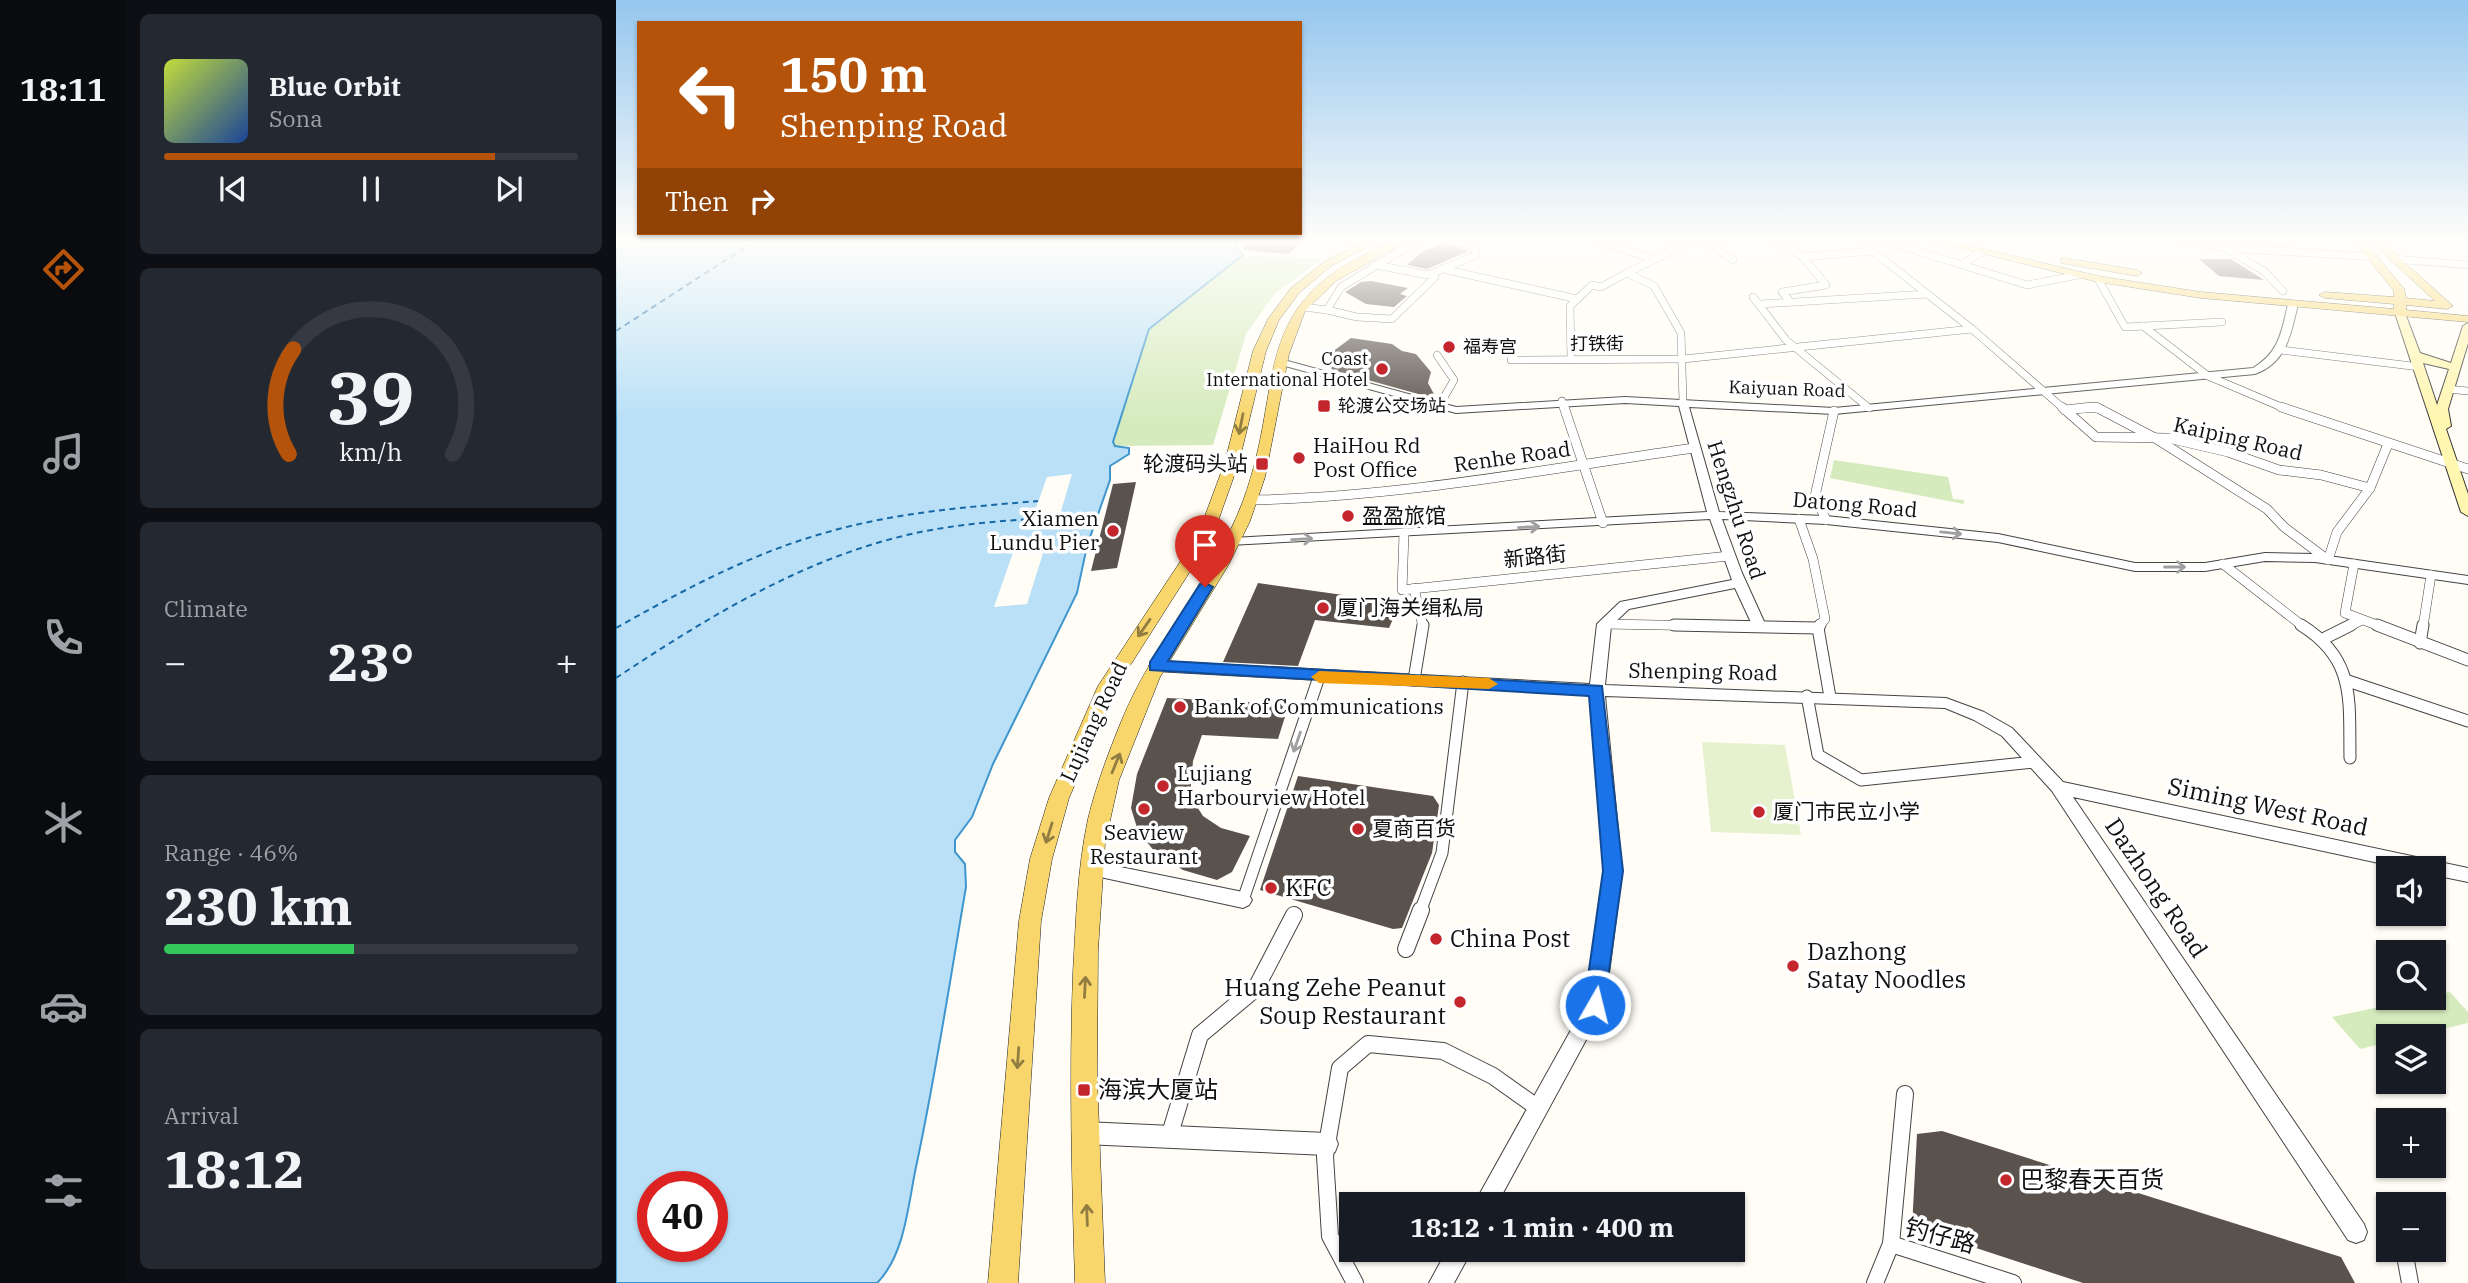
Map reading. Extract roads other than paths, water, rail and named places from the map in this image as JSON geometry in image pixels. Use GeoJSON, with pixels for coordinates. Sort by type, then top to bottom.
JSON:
{"type":"FeatureCollection","features":[{"type":"Feature","properties":{"kind":"main road","name":"Lujiang Road"},"geometry":{"type":"LineString","coordinates":[[1003,1283],[1026,943],[1039,865],[1059,799],[1093,719],[1126,654],[1185,568],[1218,505],[1238,442],[1254,363],[1262,338],[1286,301]]}},
{"type":"Feature","properties":{"kind":"main road","name":"Lujiang Road"},"geometry":{"type":"LineString","coordinates":[[1090,1283],[1083,1014],[1091,868],[1108,783],[1156,666],[1233,542],[1251,500],[1264,456],[1281,362],[1304,307],[1310,301]]}},
{"type":"Feature","properties":{"kind":"main road"},"geometry":{"type":"LineString","coordinates":[[2269,301],[2468,319]]}},
{"type":"Feature","properties":{"kind":"main road"},"geometry":{"type":"LineString","coordinates":[[2468,307],[2401,301],[2400,313],[2468,488]]}},
{"type":"Feature","properties":{"kind":"main road"},"geometry":{"type":"LineString","coordinates":[[2440,301],[2468,319]]}},
{"type":"Feature","properties":{"kind":"main road"},"geometry":{"type":"LineString","coordinates":[[2468,326],[2463,354],[2454,367],[2442,409],[2445,428],[2459,466],[2468,512]]}},
{"type":"Feature","properties":{"kind":"main road"},"geometry":{"type":"LineString","coordinates":[[2418,361],[2454,367]]}},
{"type":"Feature","properties":{"kind":"street"},"geometry":{"type":"LineString","coordinates":[[1327,310],[1332,301]]}},
{"type":"Feature","properties":{"kind":"street"},"geometry":{"type":"LineString","coordinates":[[1304,307],[1357,317],[1392,319],[1411,301]]}},
{"type":"Feature","properties":{"kind":"street"},"geometry":{"type":"LineString","coordinates":[[1571,359],[1570,306],[1575,301]]}},
{"type":"Feature","properties":{"kind":"street"},"geometry":{"type":"LineString","coordinates":[[1663,301],[1681,332],[1683,402]]}},
{"type":"Feature","properties":{"kind":"street"},"geometry":{"type":"LineString","coordinates":[[1757,301],[1786,340],[1870,408]]}},
{"type":"Feature","properties":{"kind":"street"},"geometry":{"type":"LineString","coordinates":[[1760,304],[1783,301]]}},
{"type":"Feature","properties":{"kind":"street"},"geometry":{"type":"LineString","coordinates":[[1936,301],[2045,392]]}},
{"type":"Feature","properties":{"kind":"street"},"geometry":{"type":"LineString","coordinates":[[2110,301],[2125,327],[2222,322]]}},
{"type":"Feature","properties":{"kind":"street"},"geometry":{"type":"LineString","coordinates":[[2293,304],[2281,350],[2418,361]]}},
{"type":"Feature","properties":{"kind":"street"},"geometry":{"type":"LineString","coordinates":[[2143,326],[2208,376],[2310,419],[2459,466]]}},
{"type":"Feature","properties":{"kind":"street","name":"打铁街"},"geometry":{"type":"LineString","coordinates":[[1511,360],[1683,359],[1972,330]]}},
{"type":"Feature","properties":{"kind":"street","name":"Kaiyuan Road"},"geometry":{"type":"LineString","coordinates":[[1281,362],[1456,410],[1562,401],[1683,402],[1835,411],[2255,371],[2273,363],[2281,350]]}},
{"type":"Feature","properties":{"kind":"street"},"geometry":{"type":"LineString","coordinates":[[1437,355],[1454,380],[1439,406]]}},
{"type":"Feature","properties":{"kind":"street"},"geometry":{"type":"LineString","coordinates":[[2447,389],[2468,391]]}},
{"type":"Feature","properties":{"kind":"street","name":"Kaiping Road"},"geometry":{"type":"LineString","coordinates":[[2045,392],[2096,438],[2155,438],[2228,452],[2279,470],[2321,475],[2370,488]]}},
{"type":"Feature","properties":{"kind":"street"},"geometry":{"type":"LineString","coordinates":[[1562,401],[1581,465],[1603,523]]}},
{"type":"Feature","properties":{"kind":"street","name":"Hengzhu Road"},"geometry":{"type":"LineString","coordinates":[[1683,402],[1694,448],[1737,583],[1760,628]]}},
{"type":"Feature","properties":{"kind":"street"},"geometry":{"type":"LineString","coordinates":[[2065,410],[2095,407],[2155,438],[2267,509],[2284,527],[2328,559],[2337,531],[2370,488],[2388,444]]}},
{"type":"Feature","properties":{"kind":"street"},"geometry":{"type":"LineString","coordinates":[[1826,520],[1815,496],[1835,411]]}},
{"type":"Feature","properties":{"kind":"street","name":"Renhe Road"},"geometry":{"type":"LineString","coordinates":[[1251,500],[1305,499],[1406,489],[1694,448]]}},
{"type":"Feature","properties":{"kind":"street","name":"Datong Road"},"geometry":{"type":"LineString","coordinates":[[1233,542],[1714,515],[1826,520],[1998,538],[2135,568],[2223,564],[2265,557],[2328,559],[2468,580]]}},
{"type":"Feature","properties":{"kind":"street"},"geometry":{"type":"LineString","coordinates":[[1799,519],[1813,559],[1825,619],[1818,628],[1830,696]]}},
{"type":"Feature","properties":{"kind":"street"},"geometry":{"type":"LineString","coordinates":[[1404,533],[1402,590],[1414,588],[1424,630],[1414,680]]}},
{"type":"Feature","properties":{"kind":"street","name":"新路街"},"geometry":{"type":"LineString","coordinates":[[1414,588],[1729,556]]}},
{"type":"Feature","properties":{"kind":"street"},"geometry":{"type":"LineString","coordinates":[[2223,564],[2290,618],[2323,639],[2348,681],[2350,758]]}},
{"type":"Feature","properties":{"kind":"street"},"geometry":{"type":"LineString","coordinates":[[2354,564],[2345,613],[2360,621],[2468,660]]}},
{"type":"Feature","properties":{"kind":"street"},"geometry":{"type":"LineString","coordinates":[[2420,643],[2431,575]]}},
{"type":"Feature","properties":{"kind":"street"},"geometry":{"type":"LineString","coordinates":[[1492,1192],[1595,1005],[1613,871],[1597,690],[1604,624],[1625,605],[1737,583]]}},
{"type":"Feature","properties":{"kind":"street"},"geometry":{"type":"LineString","coordinates":[[2323,639],[2360,621]]}},
{"type":"Feature","properties":{"kind":"street"},"geometry":{"type":"LineString","coordinates":[[1604,624],[1818,628]]}},
{"type":"Feature","properties":{"kind":"street","name":"Shenping Road"},"geometry":{"type":"LineString","coordinates":[[1156,666],[1319,677],[1597,690],[1830,696]]}},
{"type":"Feature","properties":{"kind":"street"},"geometry":{"type":"LineString","coordinates":[[1091,868],[1243,900],[1319,677]]}},
{"type":"Feature","properties":{"kind":"street"},"geometry":{"type":"LineString","coordinates":[[2348,681],[2468,721]]}},
{"type":"Feature","properties":{"kind":"street"},"geometry":{"type":"LineString","coordinates":[[1406,948],[1442,853],[1462,682]]}},
{"type":"Feature","properties":{"kind":"street"},"geometry":{"type":"LineString","coordinates":[[1807,696],[1818,755],[1861,780],[2034,762]]}},
{"type":"Feature","properties":{"kind":"street","name":"Dazhong Road"},"geometry":{"type":"LineString","coordinates":[[1830,696],[1946,703],[1979,716],[2007,732],[2058,787],[2356,1232]]}},
{"type":"Feature","properties":{"kind":"street","name":"Siming West Road"},"geometry":{"type":"LineString","coordinates":[[2058,787],[2468,875]]}},
{"type":"Feature","properties":{"kind":"street"},"geometry":{"type":"LineString","coordinates":[[1169,1137],[1200,1035],[1256,988],[1294,915]]}},
{"type":"Feature","properties":{"kind":"street"},"geometry":{"type":"LineString","coordinates":[[1355,1283],[1329,1236],[1327,1144],[1340,1068],[1368,1044],[1443,1051],[1493,1076],[1538,1108]]}},
{"type":"Feature","properties":{"kind":"street"},"geometry":{"type":"LineString","coordinates":[[1891,1244],[1905,1094]]}},
{"type":"Feature","properties":{"kind":"street"},"geometry":{"type":"LineString","coordinates":[[1084,1133],[1327,1144]]}},
{"type":"Feature","properties":{"kind":"street","name":"钓仔路"},"geometry":{"type":"LineString","coordinates":[[1875,1283],[1891,1244],[2014,1283]]}},
{"type":"Feature","properties":{"kind":"street"},"geometry":{"type":"LineString","coordinates":[[1441,1283],[1453,1262]]}},
{"type":"Feature","properties":{"kind":"street"},"geometry":{"type":"LineString","coordinates":[[2406,1262],[2410,1283]]}},
{"type":"Feature","properties":{"kind":"water"},"geometry":{"type":"Polygon","coordinates":[[[616,301],[1185,301],[1149,329],[1113,442],[1115,446],[1129,448],[1129,454],[1110,466],[1110,480],[1087,546],[1077,593],[993,764],[972,817],[955,840],[955,852],[965,864],[966,887],[908,1213],[900,1244],[886,1272],[877,1283],[616,1283],[616,301]]]}},
{"type":"Feature","properties":{"kind":"place","name":"福寿宫"},"geometry":{"type":"Point","coordinates":[1449,347]}},
{"type":"Feature","properties":{"kind":"place","name":"Coast International Hotel"},"geometry":{"type":"Point","coordinates":[1382,369]}},
{"type":"Feature","properties":{"kind":"place","name":"轮渡公交场站"},"geometry":{"type":"Point","coordinates":[1324,406]}},
{"type":"Feature","properties":{"kind":"place","name":"HaiHou Rd Post Office"},"geometry":{"type":"Point","coordinates":[1299,458]}},
{"type":"Feature","properties":{"kind":"place","name":"轮渡码头站"},"geometry":{"type":"Point","coordinates":[1262,464]}},
{"type":"Feature","properties":{"kind":"place","name":"盈盈旅馆"},"geometry":{"type":"Point","coordinates":[1348,516]}},
{"type":"Feature","properties":{"kind":"place","name":"Xiamen Lundu Pier"},"geometry":{"type":"Point","coordinates":[1113,531]}},
{"type":"Feature","properties":{"kind":"place","name":"厦门海关缉私局"},"geometry":{"type":"Point","coordinates":[1323,608]}},
{"type":"Feature","properties":{"kind":"place","name":"Bank of Communications"},"geometry":{"type":"Point","coordinates":[1180,707]}},
{"type":"Feature","properties":{"kind":"place","name":"Lujiang Harbourview Hotel"},"geometry":{"type":"Point","coordinates":[1163,786]}},
{"type":"Feature","properties":{"kind":"place","name":"Seaview Restaurant"},"geometry":{"type":"Point","coordinates":[1144,809]}},
{"type":"Feature","properties":{"kind":"place","name":"厦门市民立小学"},"geometry":{"type":"Point","coordinates":[1759,812]}},
{"type":"Feature","properties":{"kind":"place","name":"夏商百货"},"geometry":{"type":"Point","coordinates":[1358,829]}},
{"type":"Feature","properties":{"kind":"place","name":"KFC"},"geometry":{"type":"Point","coordinates":[1271,888]}},
{"type":"Feature","properties":{"kind":"place","name":"China Post"},"geometry":{"type":"Point","coordinates":[1436,939]}},
{"type":"Feature","properties":{"kind":"place","name":"Dazhong Satay Noodles"},"geometry":{"type":"Point","coordinates":[1793,966]}},
{"type":"Feature","properties":{"kind":"place","name":"Huang Zehe Peanut Soup Restaurant"},"geometry":{"type":"Point","coordinates":[1460,1002]}},
{"type":"Feature","properties":{"kind":"place","name":"海滨大厦站"},"geometry":{"type":"Point","coordinates":[1084,1090]}},
{"type":"Feature","properties":{"kind":"place","name":"巴黎春天百货"},"geometry":{"type":"Point","coordinates":[2006,1180]}}]}
